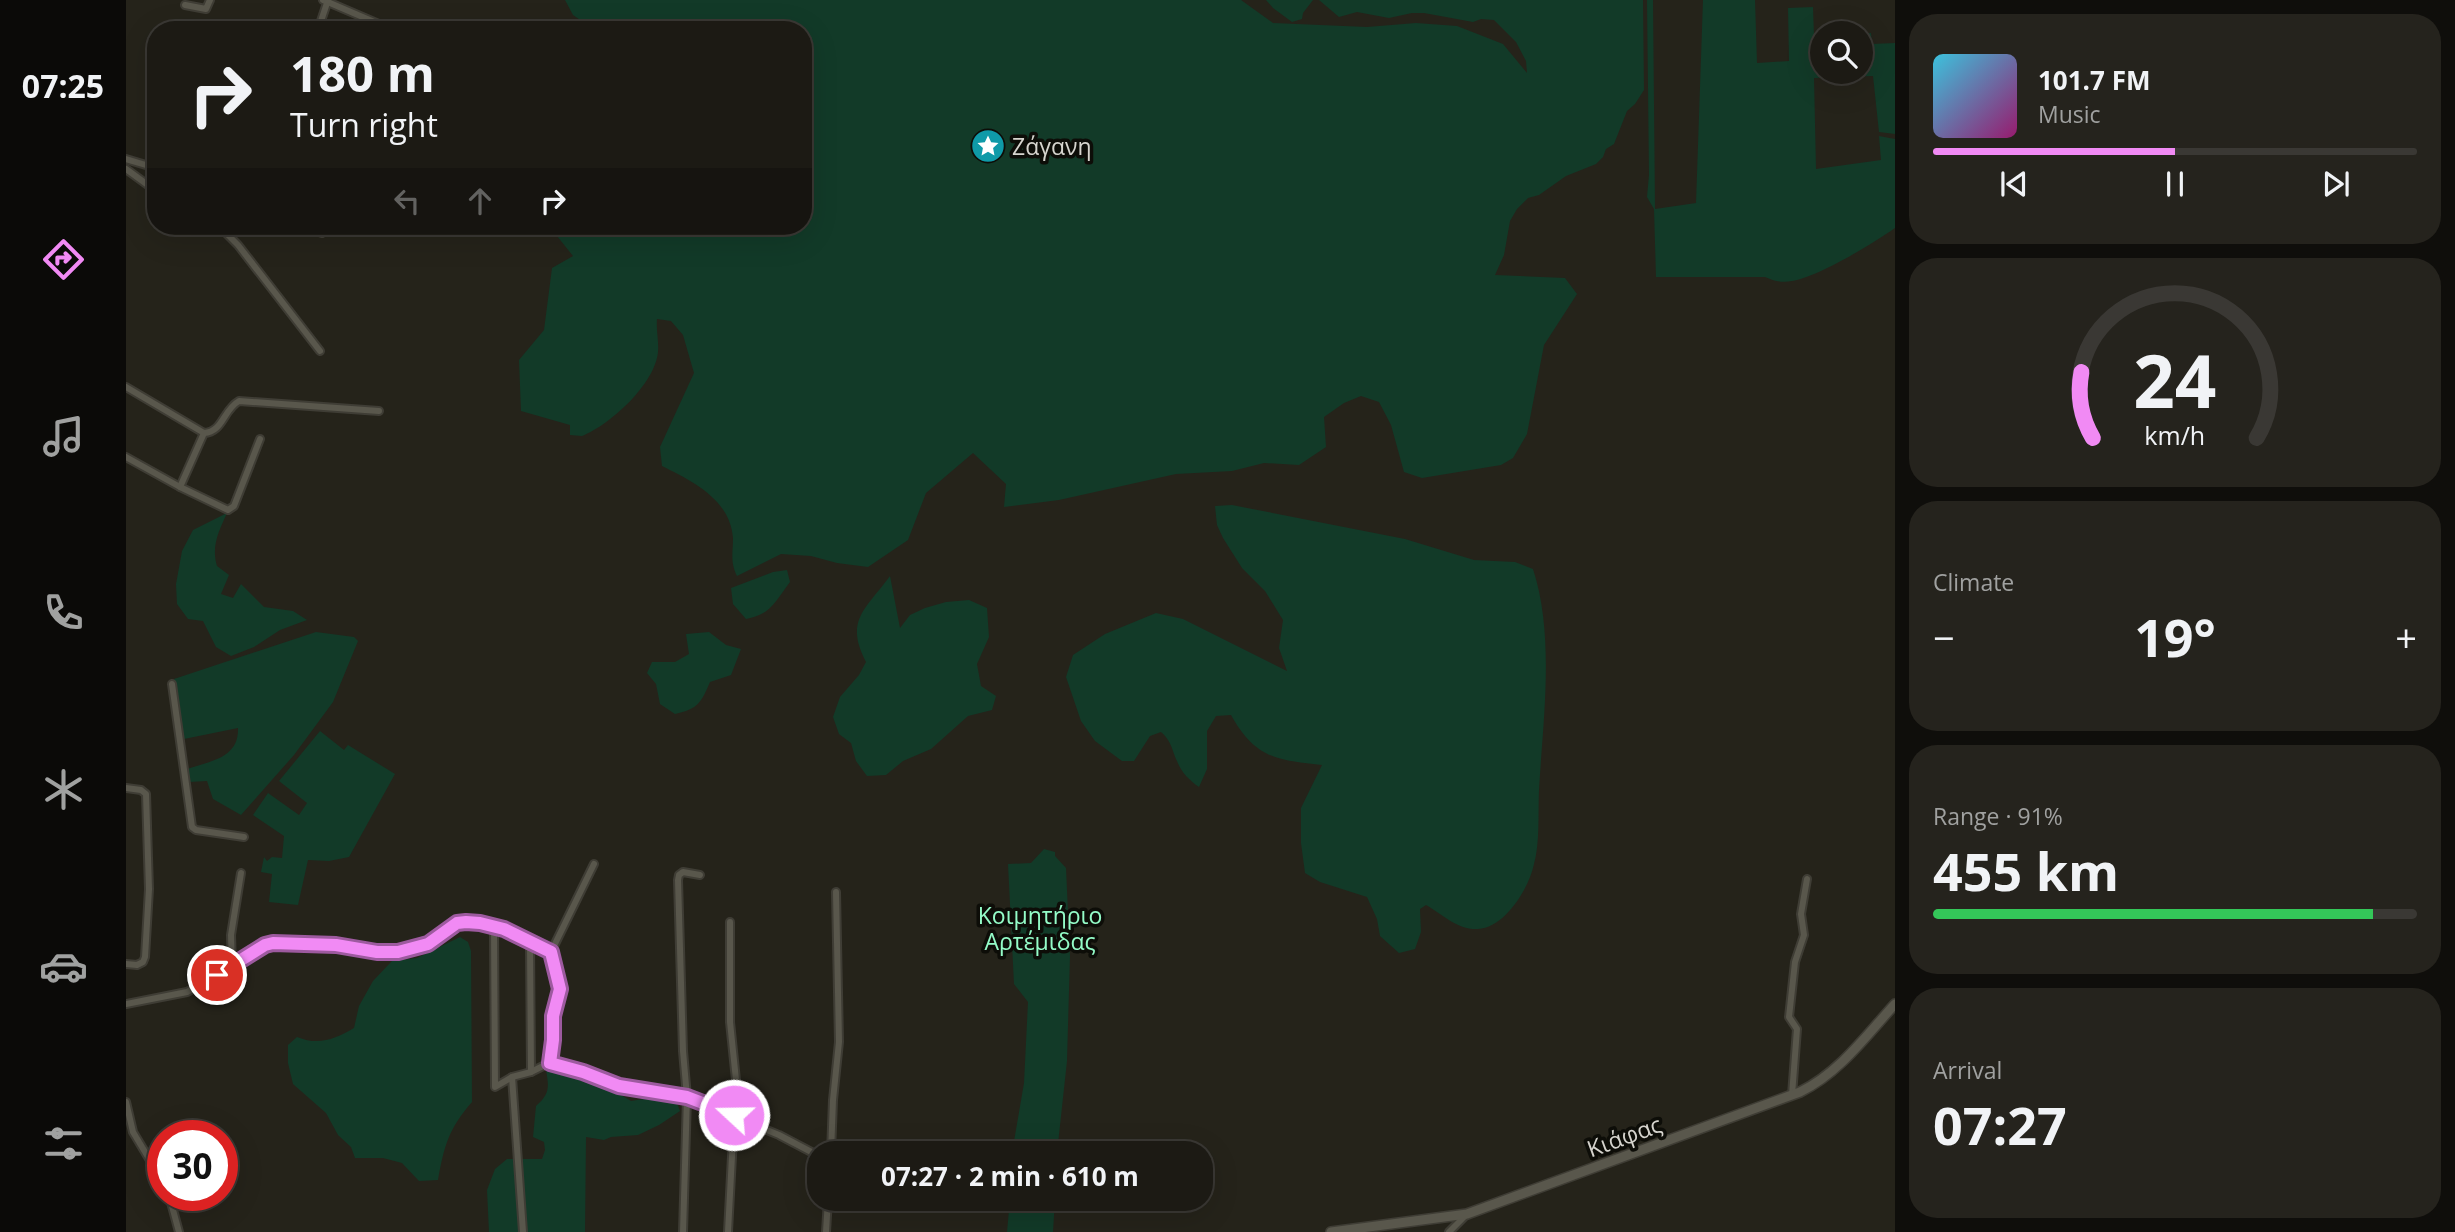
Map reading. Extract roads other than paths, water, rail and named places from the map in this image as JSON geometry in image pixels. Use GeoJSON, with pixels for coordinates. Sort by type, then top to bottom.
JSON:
{"type":"FeatureCollection","features":[{"type":"Feature","properties":{"kind":"street"},"geometry":{"type":"LineString","coordinates":[[185,5],[203,9],[208,6],[210,0]]}},
{"type":"Feature","properties":{"kind":"street"},"geometry":{"type":"LineString","coordinates":[[320,21],[326,0],[373,21]]}},
{"type":"Feature","properties":{"kind":"street"},"geometry":{"type":"LineString","coordinates":[[126,159],[147,165]]}},
{"type":"Feature","properties":{"kind":"street"},"geometry":{"type":"LineString","coordinates":[[126,169],[147,184]]}},
{"type":"Feature","properties":{"kind":"street"},"geometry":{"type":"LineString","coordinates":[[228,235],[320,351]]}},
{"type":"Feature","properties":{"kind":"street"},"geometry":{"type":"LineString","coordinates":[[126,387],[204,433],[218,428],[228,409],[245,400],[379,411]]}},
{"type":"Feature","properties":{"kind":"street"},"geometry":{"type":"LineString","coordinates":[[180,487],[204,433]]}},
{"type":"Feature","properties":{"kind":"street"},"geometry":{"type":"LineString","coordinates":[[126,457],[180,487],[231,509],[260,439]]}},
{"type":"Feature","properties":{"kind":"street"},"geometry":{"type":"LineString","coordinates":[[172,684],[192,827],[196,830],[244,837]]}},
{"type":"Feature","properties":{"kind":"street"},"geometry":{"type":"LineString","coordinates":[[126,788],[141,790],[146,794],[149,889],[145,957],[141,964],[126,964]]}},
{"type":"Feature","properties":{"kind":"street"},"geometry":{"type":"LineString","coordinates":[[550,1063],[553,1016],[560,989],[551,952],[594,864]]}},
{"type":"Feature","properties":{"kind":"street"},"geometry":{"type":"LineString","coordinates":[[683,1232],[687,1097],[678,880],[683,872],[700,875]]}},
{"type":"Feature","properties":{"kind":"street"},"geometry":{"type":"LineString","coordinates":[[232,965],[231,935],[241,873]]}},
{"type":"Feature","properties":{"kind":"street"},"geometry":{"type":"LineString","coordinates":[[1792,1095],[1797,1029],[1789,1017],[1795,962],[1804,935],[1801,914],[1807,879]]}},
{"type":"Feature","properties":{"kind":"street"},"geometry":{"type":"LineString","coordinates":[[831,1141],[839,1042],[836,892]]}},
{"type":"Feature","properties":{"kind":"street"},"geometry":{"type":"LineString","coordinates":[[728,1232],[736,1080],[730,1022],[730,922]]}},
{"type":"Feature","properties":{"kind":"street"},"geometry":{"type":"LineString","coordinates":[[126,1004],[187,992],[256,948],[273,943],[336,945],[377,952],[398,952],[428,944],[457,923],[480,923],[494,926],[551,952]]}},
{"type":"Feature","properties":{"kind":"street"},"geometry":{"type":"LineString","coordinates":[[494,926],[495,1087],[512,1077],[550,1063],[619,1086],[687,1097],[734,1115],[807,1150]]}},
{"type":"Feature","properties":{"kind":"street"},"geometry":{"type":"LineString","coordinates":[[530,943],[531,1072]]}},
{"type":"Feature","properties":{"kind":"street","name":"Κιάφας"},"geometry":{"type":"LineString","coordinates":[[1331,1232],[1467,1214],[1792,1095],[1818,1083],[1833,1071],[1895,1004]]}},
{"type":"Feature","properties":{"kind":"street"},"geometry":{"type":"LineString","coordinates":[[512,1077],[523,1232]]}},
{"type":"Feature","properties":{"kind":"street"},"geometry":{"type":"LineString","coordinates":[[126,1102],[133,1132],[147,1155]]}},
{"type":"Feature","properties":{"kind":"street"},"geometry":{"type":"LineString","coordinates":[[173,1211],[179,1232]]}},
{"type":"Feature","properties":{"kind":"street"},"geometry":{"type":"LineString","coordinates":[[826,1232],[827,1211]]}},
{"type":"Feature","properties":{"kind":"street"},"geometry":{"type":"LineString","coordinates":[[1449,1232],[1467,1214]]}},
{"type":"Feature","properties":{"kind":"place","name":"Ζάγανη"},"geometry":{"type":"Point","coordinates":[988,146]}},
{"type":"Feature","properties":{"kind":"park label","name":"Κοιμητήριο Αρτέμιδας"},"geometry":{"type":"Point","coordinates":[1040,928]}}]}
